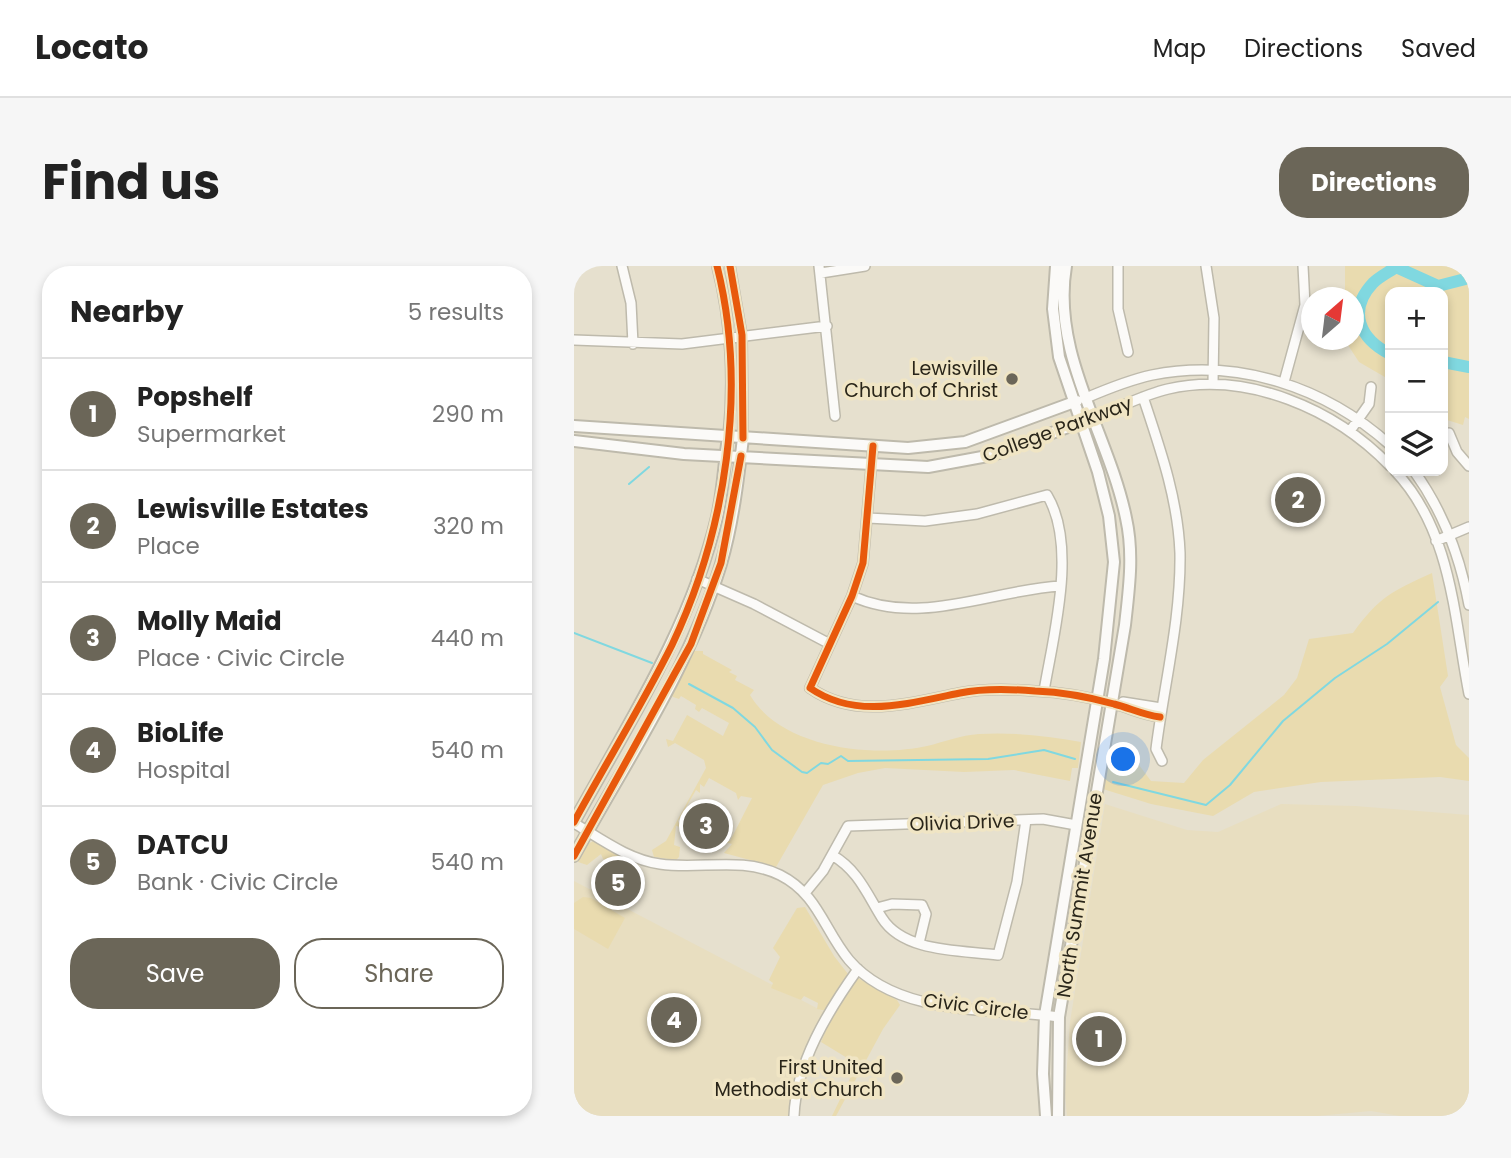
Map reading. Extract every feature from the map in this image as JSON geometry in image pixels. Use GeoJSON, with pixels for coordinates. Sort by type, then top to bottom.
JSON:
{"type":"FeatureCollection","features":[{"type":"Feature","properties":{"kind":"main road","name":"North Summit Avenue"},"geometry":{"type":"LineString","coordinates":[[1046,1116],[1042,1061],[1045,1015],[1114,588],[1113,545],[1098,472],[1073,403],[1056,337],[1053,309],[1056,266]]}},
{"type":"Feature","properties":{"kind":"main road","name":"North Summit Avenue"},"geometry":{"type":"LineString","coordinates":[[1058,1116],[1059,1017],[1129,589],[1129,536],[1116,482],[1071,356],[1063,298],[1066,266]]}},
{"type":"Feature","properties":{"kind":"main road","name":"College Parkway"},"geometry":{"type":"LineString","coordinates":[[574,426],[908,448],[965,442],[1086,398]]}},
{"type":"Feature","properties":{"kind":"main road","name":"College Parkway"},"geometry":{"type":"LineString","coordinates":[[574,441],[725,456],[929,467],[993,456],[1093,417]]}},
{"type":"Feature","properties":{"kind":"main road"},"geometry":{"type":"LineString","coordinates":[[574,823],[672,644],[697,579],[717,515],[728,438]]}},
{"type":"Feature","properties":{"kind":"main road"},"geometry":{"type":"LineString","coordinates":[[574,856],[691,644],[713,586],[730,524],[743,438]]}},
{"type":"Feature","properties":{"kind":"main road"},"geometry":{"type":"LineString","coordinates":[[1076,825],[1092,818]]}},
{"type":"Feature","properties":{"kind":"street"},"geometry":{"type":"LineString","coordinates":[[622,266],[631,303],[633,344]]}},
{"type":"Feature","properties":{"kind":"street"},"geometry":{"type":"LineString","coordinates":[[717,266],[728,337],[731,408],[728,438]]}},
{"type":"Feature","properties":{"kind":"street"},"geometry":{"type":"LineString","coordinates":[[730,266],[742,335],[743,438]]}},
{"type":"Feature","properties":{"kind":"street"},"geometry":{"type":"LineString","coordinates":[[835,416],[820,270],[865,266]]}},
{"type":"Feature","properties":{"kind":"street"},"geometry":{"type":"LineString","coordinates":[[1118,266],[1118,309],[1128,352]]}},
{"type":"Feature","properties":{"kind":"street"},"geometry":{"type":"LineString","coordinates":[[1206,266],[1213,307],[1213,384]]}},
{"type":"Feature","properties":{"kind":"street"},"geometry":{"type":"LineString","coordinates":[[1283,382],[1305,305],[1303,266]]}},
{"type":"Feature","properties":{"kind":"street"},"geometry":{"type":"LineString","coordinates":[[574,340],[682,344],[827,326]]}},
{"type":"Feature","properties":{"kind":"street","name":"College Parkway"},"geometry":{"type":"LineString","coordinates":[[1086,398],[1150,376],[1214,371],[1283,382],[1317,395],[1359,419],[1385,441]]}},
{"type":"Feature","properties":{"kind":"street","name":"College Parkway"},"geometry":{"type":"LineString","coordinates":[[1093,417],[1143,397],[1184,386],[1213,384],[1250,388],[1316,410],[1350,431],[1385,462]]}},
{"type":"Feature","properties":{"kind":"street"},"geometry":{"type":"LineString","coordinates":[[1350,431],[1369,404],[1371,387]]}},
{"type":"Feature","properties":{"kind":"street"},"geometry":{"type":"LineString","coordinates":[[1143,397],[1169,483],[1180,550],[1175,618],[1156,749],[1162,761]]}},
{"type":"Feature","properties":{"kind":"street"},"geometry":{"type":"LineString","coordinates":[[1449,433],[1457,452],[1469,466]]}},
{"type":"Feature","properties":{"kind":"street"},"geometry":{"type":"LineString","coordinates":[[873,446],[863,563],[852,596],[828,643],[810,688],[839,702],[877,707],[918,704],[961,692],[1044,691],[1110,703],[1137,714],[1161,713]]}},
{"type":"Feature","properties":{"kind":"street"},"geometry":{"type":"LineString","coordinates":[[1399,476],[1415,498],[1436,541],[1465,641],[1469,694]]}},
{"type":"Feature","properties":{"kind":"street"},"geometry":{"type":"LineString","coordinates":[[1417,476],[1437,505],[1450,534],[1469,605]]}},
{"type":"Feature","properties":{"kind":"street"},"geometry":{"type":"LineString","coordinates":[[868,517],[925,521],[977,514],[1047,495],[1058,529],[1060,586],[1044,691]]}},
{"type":"Feature","properties":{"kind":"street"},"geometry":{"type":"LineString","coordinates":[[1436,541],[1469,527]]}},
{"type":"Feature","properties":{"kind":"street"},"geometry":{"type":"LineString","coordinates":[[697,579],[828,643]]}},
{"type":"Feature","properties":{"kind":"street"},"geometry":{"type":"LineString","coordinates":[[852,596],[887,608],[933,607],[1060,586]]}},
{"type":"Feature","properties":{"kind":"street"},"geometry":{"type":"LineString","coordinates":[[805,893],[832,855],[856,874],[892,930],[919,943],[998,955],[1017,881],[1026,820]]}},
{"type":"Feature","properties":{"kind":"street","name":"Olivia Drive"},"geometry":{"type":"LineString","coordinates":[[832,855],[848,826],[1026,820],[1051,820],[1076,825]]}},
{"type":"Feature","properties":{"kind":"street","name":"Civic Circle"},"geometry":{"type":"LineString","coordinates":[[574,823],[635,858],[657,864],[686,867],[737,863],[761,867],[780,875],[818,906],[839,946],[858,969],[892,991],[927,1002],[1059,1017]]}},
{"type":"Feature","properties":{"kind":"street"},"geometry":{"type":"LineString","coordinates":[[877,908],[903,904],[922,905],[926,914],[919,943]]}},
{"type":"Feature","properties":{"kind":"street"},"geometry":{"type":"LineString","coordinates":[[794,1116],[805,1062],[834,1002],[858,969]]}},
{"type":"Feature","properties":{"kind":"shaded area"},"geometry":{"type":"Polygon","coordinates":[[[1345,266],[1469,266],[1469,419],[1465,417],[1463,425],[1448,420],[1448,287],[1385,287],[1385,377],[1359,362],[1351,350],[1364,350],[1364,287],[1345,287],[1345,266]]]}},
{"type":"Feature","properties":{"kind":"shaded area"},"geometry":{"type":"Polygon","coordinates":[[[1432,573],[1448,676],[1440,687],[1456,745],[1469,758],[1469,781],[1440,777],[1321,782],[1254,792],[1213,816],[1151,804],[1103,789],[1109,761],[1117,758],[1139,765],[1151,781],[1184,783],[1203,760],[1284,695],[1297,678],[1309,639],[1353,633],[1387,596],[1432,573]]]}},
{"type":"Feature","properties":{"kind":"shaded area"},"geometry":{"type":"Polygon","coordinates":[[[693,651],[703,651],[703,654],[732,670],[729,672],[737,676],[735,680],[754,690],[750,695],[764,713],[805,738],[830,745],[881,751],[927,746],[979,734],[1043,736],[1081,742],[1078,768],[1072,768],[1070,781],[1014,770],[964,772],[885,768],[858,773],[823,785],[776,867],[724,853],[732,844],[724,842],[730,841],[752,798],[741,796],[738,800],[736,793],[709,778],[704,787],[700,784],[700,793],[696,790],[678,821],[681,827],[676,826],[674,845],[680,847],[679,857],[676,860],[654,857],[652,850],[666,841],[706,768],[704,760],[675,743],[668,747],[666,739],[673,741],[687,715],[723,736],[729,723],[702,708],[699,712],[695,709],[696,705],[681,696],[679,699],[673,697],[670,693],[693,651]]]}},
{"type":"Feature","properties":{"kind":"shaded area"},"geometry":{"type":"Polygon","coordinates":[[[1105,804],[1187,830],[1218,832],[1281,804],[1355,806],[1469,815],[1469,1116],[1400,1116],[1371,1111],[1317,1116],[1067,1116],[1065,1093],[1070,1022],[1105,804]]]}},
{"type":"Feature","properties":{"kind":"shaded area"},"geometry":{"type":"Polygon","coordinates":[[[593,841],[638,864],[637,871],[633,873],[603,859],[601,854],[587,865],[578,862],[586,845],[593,841]]]}},
{"type":"Feature","properties":{"kind":"shaded area"},"geometry":{"type":"Polygon","coordinates":[[[574,881],[828,1014],[802,1064],[791,1096],[792,1116],[574,1116],[574,881]]]}},
{"type":"Feature","properties":{"kind":"shaded area"},"geometry":{"type":"Polygon","coordinates":[[[583,897],[591,898],[625,918],[608,949],[574,929],[574,903],[583,897]]]}},
{"type":"Feature","properties":{"kind":"shaded area"},"geometry":{"type":"Polygon","coordinates":[[[805,907],[848,974],[826,1011],[817,1009],[818,1003],[804,996],[801,1000],[771,988],[773,983],[769,980],[780,957],[773,948],[797,908],[805,907]]]}},
{"type":"Feature","properties":{"kind":"shaded area"},"geometry":{"type":"Polygon","coordinates":[[[858,978],[897,1000],[900,1005],[883,1029],[836,1116],[832,1116],[857,1064],[821,1042],[835,1009],[858,978]]]}},
{"type":"Feature","properties":{"kind":"waterway"},"geometry":{"type":"LineString","coordinates":[[1385,351],[1371,341],[1360,323],[1360,304],[1373,283],[1396,267],[1438,286],[1469,278]]}},
{"type":"Feature","properties":{"kind":"waterway"},"geometry":{"type":"LineString","coordinates":[[1448,363],[1469,367]]}},
{"type":"Feature","properties":{"kind":"waterway"},"geometry":{"type":"LineString","coordinates":[[629,484],[649,467]]}},
{"type":"Feature","properties":{"kind":"waterway"},"geometry":{"type":"LineString","coordinates":[[1113,782],[1206,805],[1230,785],[1283,721],[1335,678],[1387,644],[1438,602]]}},
{"type":"Feature","properties":{"kind":"waterway"},"geometry":{"type":"LineString","coordinates":[[574,633],[652,663]]}},
{"type":"Feature","properties":{"kind":"waterway"},"geometry":{"type":"LineString","coordinates":[[689,684],[733,708],[755,727],[772,750],[807,773],[821,763],[828,764],[841,756],[848,761],[988,759],[1044,750],[1075,759]]}},
{"type":"Feature","properties":{"kind":"cycle path"},"geometry":{"type":"LineString","coordinates":[[574,822],[672,645],[691,601],[706,555],[718,507],[731,410],[731,361],[717,266]]}},
{"type":"Feature","properties":{"kind":"cycle path"},"geometry":{"type":"LineString","coordinates":[[730,266],[742,335],[743,438]]}},
{"type":"Feature","properties":{"kind":"cycle path"},"geometry":{"type":"LineString","coordinates":[[873,446],[863,563],[852,596],[810,688],[828,698],[864,706],[902,704],[978,690],[1045,692],[1095,699],[1160,717]]}},
{"type":"Feature","properties":{"kind":"cycle path"},"geometry":{"type":"LineString","coordinates":[[574,856],[691,644],[721,563],[741,456]]}},
{"type":"Feature","properties":{"kind":"place","name":"Lewisville Church of Christ"},"geometry":{"type":"Point","coordinates":[1012,379]}},
{"type":"Feature","properties":{"kind":"place","name":"Lewisville Estates"},"geometry":{"type":"Point","coordinates":[1298,500]}},
{"type":"Feature","properties":{"kind":"place","name":"Molly Maid"},"geometry":{"type":"Point","coordinates":[706,826]}},
{"type":"Feature","properties":{"kind":"place","name":"DATCU"},"geometry":{"type":"Point","coordinates":[618,883]}},
{"type":"Feature","properties":{"kind":"place","name":"BioLife"},"geometry":{"type":"Point","coordinates":[674,1020]}},
{"type":"Feature","properties":{"kind":"place","name":"Popshelf"},"geometry":{"type":"Point","coordinates":[1099,1039]}},
{"type":"Feature","properties":{"kind":"place","name":"First United Methodist Church"},"geometry":{"type":"Point","coordinates":[897,1078]}}]}
